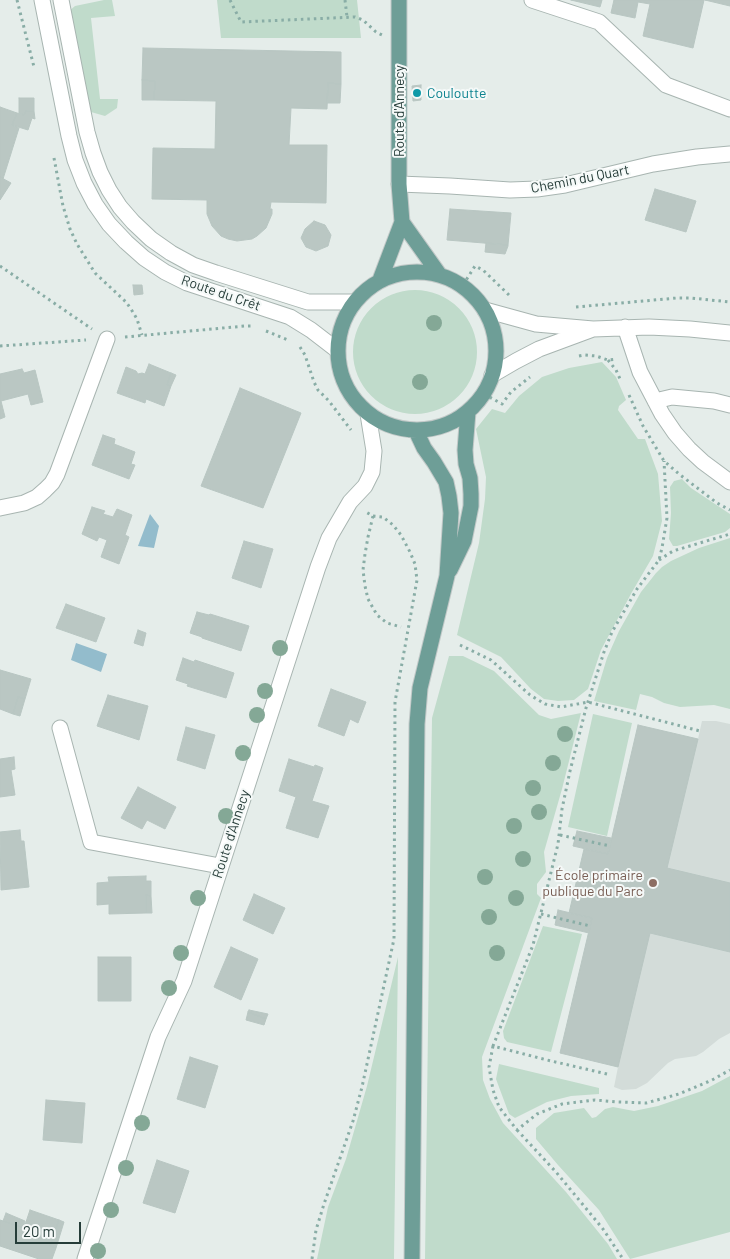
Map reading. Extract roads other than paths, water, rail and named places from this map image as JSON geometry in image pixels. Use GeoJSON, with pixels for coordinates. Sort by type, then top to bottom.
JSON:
{"type":"FeatureCollection","features":[{"type":"Feature","properties":{"kind":"main road","name":"Route d'Annecy"},"geometry":{"type":"LineString","coordinates":[[399,0],[399,184],[402,222]]}},
{"type":"Feature","properties":{"kind":"main road"},"geometry":{"type":"LineString","coordinates":[[380,280],[402,222]]}},
{"type":"Feature","properties":{"kind":"main road"},"geometry":{"type":"LineString","coordinates":[[402,222],[439,274]]}},
{"type":"Feature","properties":{"kind":"main road"},"geometry":{"type":"LineString","coordinates":[[419,270],[439,274],[463,286],[479,300],[485,310],[491,322],[497,346],[494,371],[484,394],[468,412],[452,422],[434,429],[416,431],[399,428],[383,423],[368,414],[352,396],[341,374],[337,350],[342,324],[354,302],[366,289],[380,280],[399,273],[419,270]]}},
{"type":"Feature","properties":{"kind":"main road"},"geometry":{"type":"LineString","coordinates":[[447,576],[464,541],[471,506],[472,494],[465,450],[468,412]]}},
{"type":"Feature","properties":{"kind":"main road"},"geometry":{"type":"LineString","coordinates":[[412,1259],[417,724],[420,688],[447,576],[451,513],[446,482],[424,448],[416,431]]}},
{"type":"Feature","properties":{"kind":"street","name":"Route du Crêt"},"geometry":{"type":"LineString","coordinates":[[42,0],[75,160],[95,204],[109,224],[138,253],[165,272],[187,283],[290,317],[337,350]]}},
{"type":"Feature","properties":{"kind":"street","name":"Route du Crêt"},"geometry":{"type":"LineString","coordinates":[[60,0],[93,153],[109,190],[133,222],[151,239],[193,265],[308,302],[354,302]]}},
{"type":"Feature","properties":{"kind":"street"},"geometry":{"type":"LineString","coordinates":[[532,0],[599,22],[666,85],[730,109]]}},
{"type":"Feature","properties":{"kind":"street","name":"Chemin du Quart"},"geometry":{"type":"LineString","coordinates":[[399,184],[510,190],[537,189],[565,185],[652,164],[730,154]]}},
{"type":"Feature","properties":{"kind":"street"},"geometry":{"type":"LineString","coordinates":[[485,310],[536,324],[593,330],[649,327],[730,333]]}},
{"type":"Feature","properties":{"kind":"street"},"geometry":{"type":"LineString","coordinates":[[625,327],[640,372],[662,414],[689,449],[730,482]]}},
{"type":"Feature","properties":{"kind":"street"},"geometry":{"type":"LineString","coordinates":[[492,375],[539,349],[593,330]]}},
{"type":"Feature","properties":{"kind":"street"},"geometry":{"type":"LineString","coordinates":[[0,508],[24,503],[37,497],[52,483],[107,340]]}},
{"type":"Feature","properties":{"kind":"street"},"geometry":{"type":"LineString","coordinates":[[655,400],[672,397],[714,401],[730,405]]}},
{"type":"Feature","properties":{"kind":"street","name":"Route d'Annecy"},"geometry":{"type":"LineString","coordinates":[[86,1259],[158,1037],[184,981],[318,567],[330,538],[350,502],[365,486],[374,465],[374,451],[368,414]]}},
{"type":"Feature","properties":{"kind":"street"},"geometry":{"type":"LineString","coordinates":[[60,728],[91,842],[220,866]]}},
{"type":"Feature","properties":{"kind":"water"},"geometry":{"type":"Polygon","coordinates":[[[150,514],[159,526],[154,548],[138,546],[150,514]]]}},
{"type":"Feature","properties":{"kind":"water"},"geometry":{"type":"Polygon","coordinates":[[[76,643],[107,654],[101,672],[71,660],[76,643]]]}},
{"type":"Feature","properties":{"kind":"place","name":"Couloutte"},"geometry":{"type":"Point","coordinates":[417,93]}},
{"type":"Feature","properties":{"kind":"place","name":"École primaire publique du Parc"},"geometry":{"type":"Point","coordinates":[653,883]}}]}
